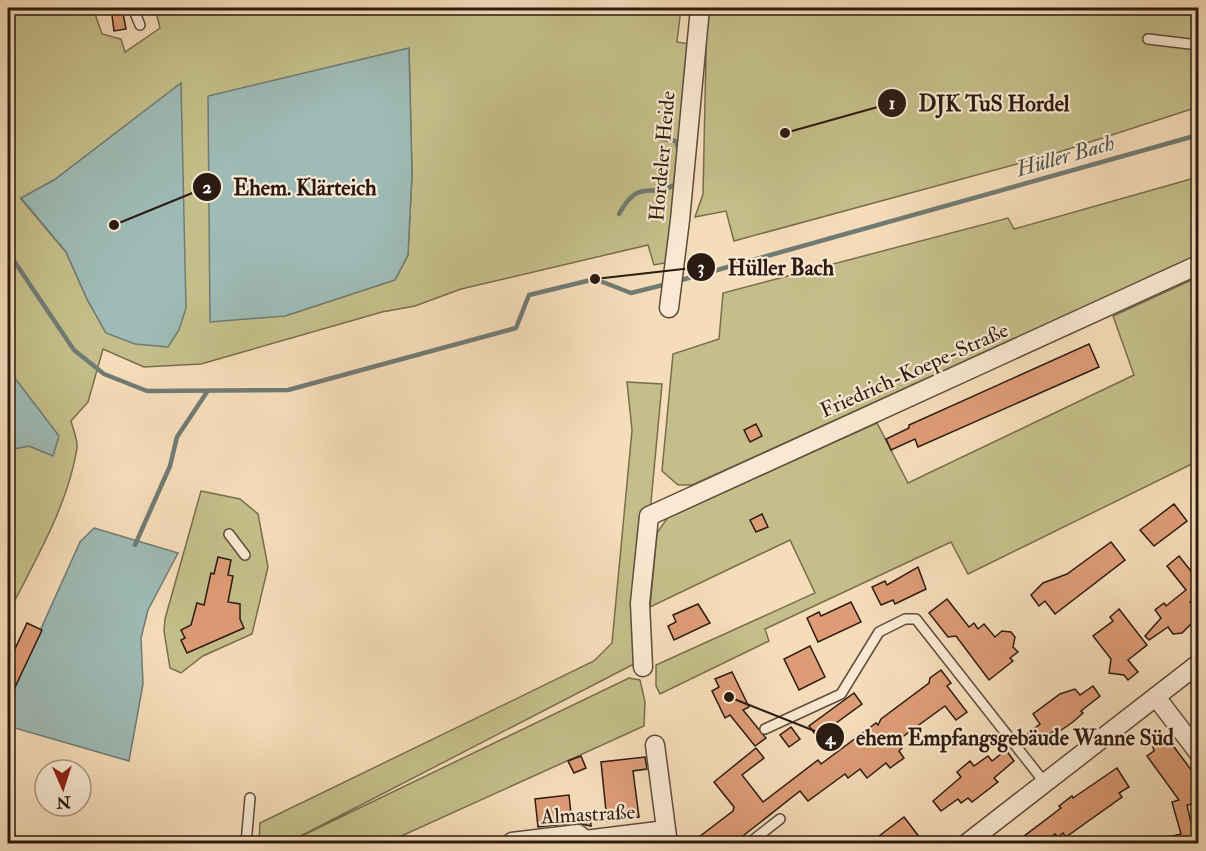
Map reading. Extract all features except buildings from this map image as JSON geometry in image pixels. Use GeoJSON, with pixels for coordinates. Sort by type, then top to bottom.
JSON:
{"type":"FeatureCollection","features":[{"type":"Feature","properties":{"kind":"street","name":"Hordeler Heide"},"geometry":{"type":"LineString","coordinates":[[669,308],[700,8]]}},
{"type":"Feature","properties":{"kind":"street","name":"Friedrich-Koepe-Straße"},"geometry":{"type":"LineString","coordinates":[[643,668],[640,603],[649,516],[1198,266]]}},
{"type":"Feature","properties":{"kind":"street"},"geometry":{"type":"LineString","coordinates":[[966,843],[1198,664]]}},
{"type":"Feature","properties":{"kind":"street"},"geometry":{"type":"LineString","coordinates":[[1156,697],[1198,752]]}},
{"type":"Feature","properties":{"kind":"street","name":"Almastraße"},"geometry":{"type":"LineString","coordinates":[[512,842],[578,834],[585,840],[667,837],[655,745]]}},
{"type":"Feature","properties":{"kind":"lane"},"geometry":{"type":"LineString","coordinates":[[133,8],[140,26]]}},
{"type":"Feature","properties":{"kind":"lane"},"geometry":{"type":"LineString","coordinates":[[1148,39],[1198,45]]}},
{"type":"Feature","properties":{"kind":"lane"},"geometry":{"type":"LineString","coordinates":[[229,534],[245,555]]}},
{"type":"Feature","properties":{"kind":"lane"},"geometry":{"type":"LineString","coordinates":[[765,729],[842,694],[879,632],[906,619],[915,619],[1045,783]]}},
{"type":"Feature","properties":{"kind":"lane"},"geometry":{"type":"LineString","coordinates":[[246,843],[250,798]]}},
{"type":"Feature","properties":{"kind":"lane"},"geometry":{"type":"LineString","coordinates":[[748,843],[780,819]]}},
{"type":"Feature","properties":{"kind":"shaded area"},"geometry":{"type":"Polygon","coordinates":[[[8,8],[93,8],[102,34],[121,39],[125,52],[160,28],[155,8],[681,8],[677,42],[695,45],[675,261],[654,265],[648,245],[461,289],[415,306],[382,312],[201,364],[144,367],[103,349],[88,402],[71,421],[77,448],[66,491],[49,533],[8,614],[8,450],[29,446],[53,455],[8,369],[8,8]],[[409,48],[285,316],[395,280],[408,255],[412,174],[409,48]],[[54,180],[21,199],[66,252],[87,299],[106,333],[54,180]]]}},
{"type":"Feature","properties":{"kind":"shaded area"},"geometry":{"type":"Polygon","coordinates":[[[707,8],[1198,8],[1198,107],[1050,155],[734,241],[726,211],[695,217],[703,194],[707,8]]]}},
{"type":"Feature","properties":{"kind":"shaded area"},"geometry":{"type":"Polygon","coordinates":[[[1198,177],[1198,256],[692,485],[678,485],[662,471],[673,354],[719,339],[723,293],[1008,218],[1014,229],[1198,177]]]}},
{"type":"Feature","properties":{"kind":"shaded area"},"geometry":{"type":"Polygon","coordinates":[[[1198,277],[1198,461],[968,574],[951,542],[765,629],[769,641],[660,694],[656,686],[656,665],[815,593],[790,540],[650,607],[657,533],[668,517],[877,423],[908,483],[1134,375],[1113,316],[1198,277]]]}},
{"type":"Feature","properties":{"kind":"shaded area"},"geometry":{"type":"Polygon","coordinates":[[[627,382],[662,384],[636,663],[291,841],[629,678],[640,680],[645,702],[644,726],[386,843],[259,844],[260,823],[594,661],[612,643],[632,430],[627,382]]]}},
{"type":"Feature","properties":{"kind":"shaded area"},"geometry":{"type":"Polygon","coordinates":[[[201,491],[240,499],[258,514],[268,567],[252,634],[203,656],[181,673],[170,668],[164,631],[165,619],[201,491]]]}},
{"type":"Feature","properties":{"kind":"water"},"geometry":{"type":"Polygon","coordinates":[[[409,48],[412,174],[408,255],[395,280],[285,316],[210,322],[208,96],[409,48]]]}},
{"type":"Feature","properties":{"kind":"water"},"geometry":{"type":"Polygon","coordinates":[[[181,83],[186,308],[179,330],[168,347],[135,344],[106,333],[87,299],[66,252],[21,198],[54,180],[181,83]]]}},
{"type":"Feature","properties":{"kind":"water"},"geometry":{"type":"Polygon","coordinates":[[[8,369],[59,436],[53,456],[29,446],[8,450],[8,369]]]}},
{"type":"Feature","properties":{"kind":"water"},"geometry":{"type":"Polygon","coordinates":[[[94,528],[178,553],[148,610],[141,638],[143,684],[129,761],[8,726],[8,702],[80,542],[94,528]]]}},
{"type":"Feature","properties":{"kind":"waterway","name":"Hüller Bach"},"geometry":{"type":"LineString","coordinates":[[678,281],[1198,135]]}},
{"type":"Feature","properties":{"kind":"waterway"},"geometry":{"type":"LineString","coordinates":[[662,139],[676,141],[679,151]]}},
{"type":"Feature","properties":{"kind":"waterway"},"geometry":{"type":"LineString","coordinates":[[619,214],[626,202],[639,192],[667,188],[676,184],[676,180]]}},
{"type":"Feature","properties":{"kind":"waterway","name":"Hüller Bach"},"geometry":{"type":"LineString","coordinates":[[8,252],[74,350],[104,374],[147,391],[288,390],[516,328],[529,295],[595,279],[631,293],[667,284]]}},
{"type":"Feature","properties":{"kind":"waterway"},"geometry":{"type":"LineString","coordinates":[[135,545],[170,466],[177,437],[207,392]]}},
{"type":"Feature","properties":{"kind":"place","name":"DJK TuS Hordel"},"geometry":{"type":"Point","coordinates":[785,133]}},
{"type":"Feature","properties":{"kind":"place","name":"Ehem. Klärteich"},"geometry":{"type":"Point","coordinates":[114,225]}},
{"type":"Feature","properties":{"kind":"place","name":"Hüller Bach"},"geometry":{"type":"Point","coordinates":[595,279]}},
{"type":"Feature","properties":{"kind":"place","name":"ehem Empfangsgebäude Wanne Süd"},"geometry":{"type":"Point","coordinates":[729,697]}}]}
